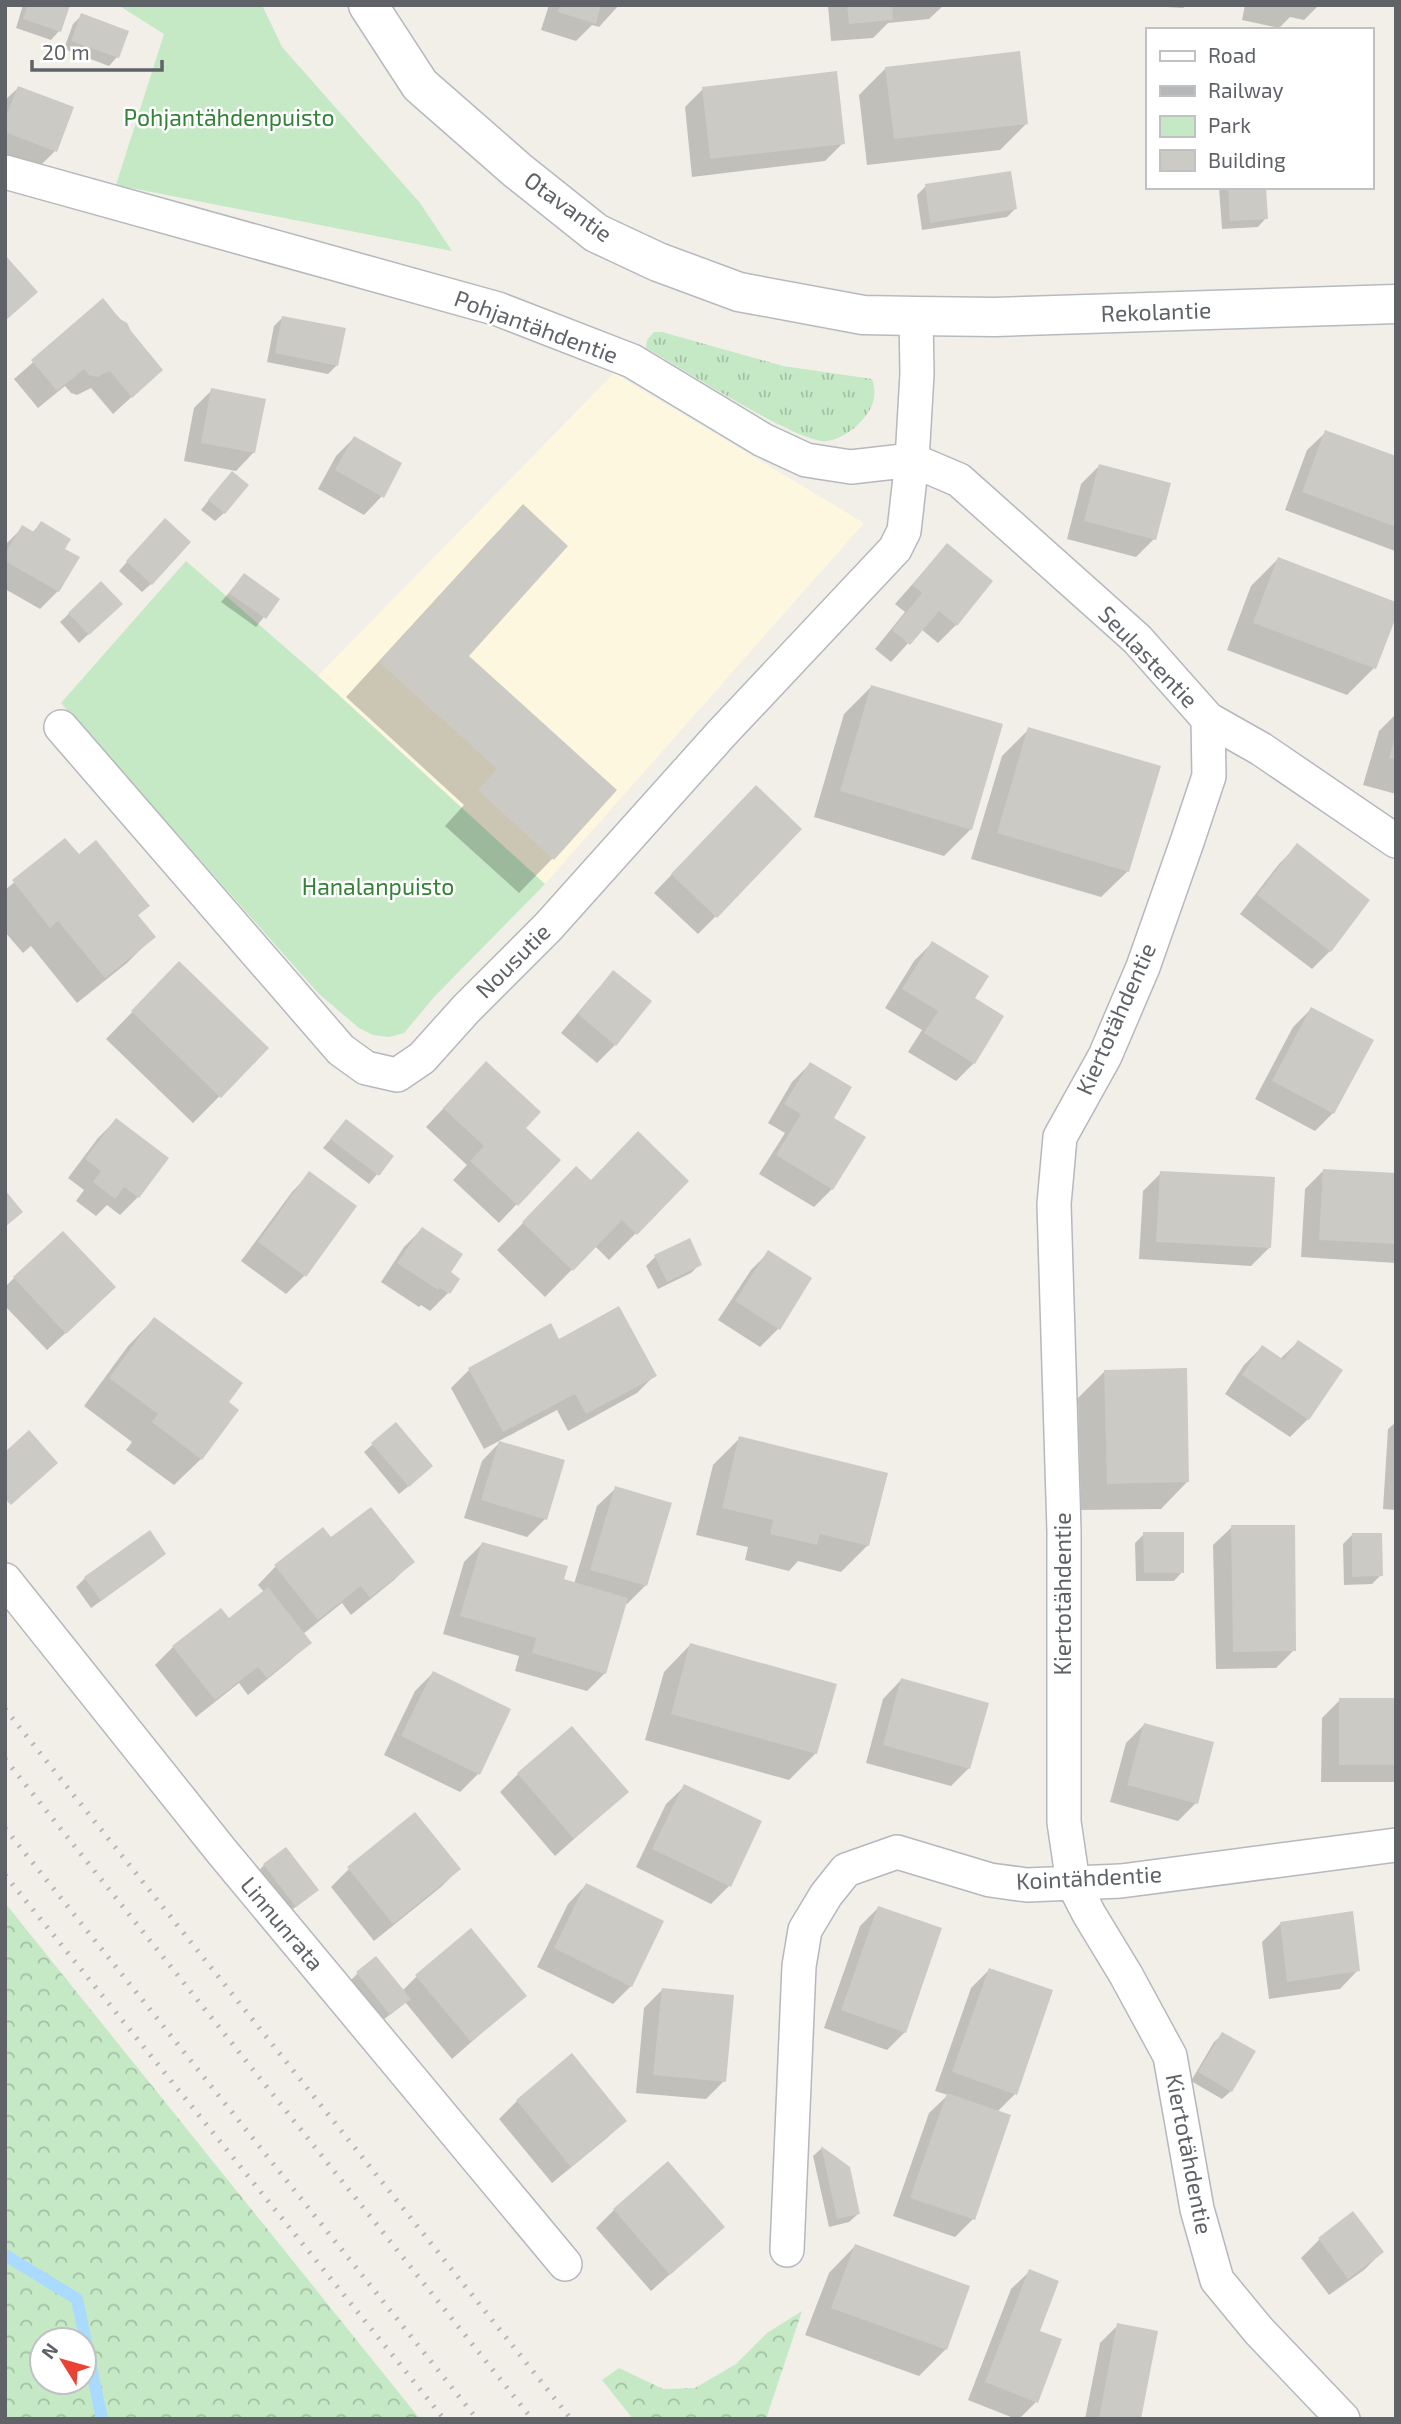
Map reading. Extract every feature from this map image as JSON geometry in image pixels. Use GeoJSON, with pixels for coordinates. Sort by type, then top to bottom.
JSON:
{"type":"FeatureCollection","features":[{"type":"Feature","properties":{"kind":"main road","name":"Otavantie"},"geometry":{"type":"LineString","coordinates":[[368,5],[420,85],[517,170],[596,233],[657,262],[739,292],[863,315],[916,316]]}},
{"type":"Feature","properties":{"kind":"main road","name":"Rekolantie"},"geometry":{"type":"LineString","coordinates":[[916,316],[995,317],[1396,304]]}},
{"type":"Feature","properties":{"kind":"street","name":"Pohjantähdentie"},"geometry":{"type":"LineString","coordinates":[[5,172],[498,309],[632,361],[763,440],[806,460],[851,467],[912,460]]}},
{"type":"Feature","properties":{"kind":"street"},"geometry":{"type":"LineString","coordinates":[[912,460],[917,374],[916,316]]}},
{"type":"Feature","properties":{"kind":"street","name":"Seulastentie"},"geometry":{"type":"LineString","coordinates":[[912,460],[959,480],[1136,639],[1208,719],[1261,749],[1396,841]]}},
{"type":"Feature","properties":{"kind":"street","name":"Nousutie"},"geometry":{"type":"LineString","coordinates":[[61,727],[341,1050],[366,1068],[397,1074],[422,1058],[466,1009],[548,927],[720,733],[895,549],[904,531],[912,460]]}},
{"type":"Feature","properties":{"kind":"street","name":"Kiertotähdentie"},"geometry":{"type":"LineString","coordinates":[[1208,719],[1209,776],[1143,967],[1105,1056],[1060,1137],[1054,1204],[1064,1531],[1063,1822],[1073,1882],[1170,2056],[1197,2209],[1217,2280],[1259,2331],[1343,2419]]}},
{"type":"Feature","properties":{"kind":"street","name":"Linnunrata"},"geometry":{"type":"LineString","coordinates":[[5,1580],[223,1853],[565,2264]]}},
{"type":"Feature","properties":{"kind":"street","name":"Kointähdentie"},"geometry":{"type":"LineString","coordinates":[[787,2250],[799,1966],[805,1930],[826,1895],[846,1870],[897,1852],[990,1880],[1027,1885],[1121,1881],[1396,1845]]}},
{"type":"Feature","properties":{"kind":"shaded area"},"geometry":{"type":"Polygon","coordinates":[[[614,373],[864,523],[545,884],[318,676],[614,373]]]}},
{"type":"Feature","properties":{"kind":"green space","name":"Pohjantähdenpuisto"},"geometry":{"type":"Polygon","coordinates":[[[118,5],[262,5],[282,47],[420,203],[452,251],[116,185],[164,34],[118,5]]]}},
{"type":"Feature","properties":{"kind":"green space"},"geometry":{"type":"Polygon","coordinates":[[[654,332],[783,366],[872,379],[872,405],[860,423],[842,436],[827,441],[813,439],[766,418],[646,348],[647,340],[654,332]]]}},
{"type":"Feature","properties":{"kind":"green space","name":"Hanalanpuisto"},"geometry":{"type":"Polygon","coordinates":[[[186,561],[318,676],[545,884],[435,996],[404,1033],[389,1037],[373,1035],[359,1028],[319,994],[61,703],[186,561]]]}},
{"type":"Feature","properties":{"kind":"green space"},"geometry":{"type":"Polygon","coordinates":[[[5,1903],[420,2419],[5,2419],[5,1903]]]}},
{"type":"Feature","properties":{"kind":"green space"},"geometry":{"type":"Polygon","coordinates":[[[802,2311],[766,2419],[633,2419],[602,2380],[619,2368],[663,2389],[695,2388],[736,2364],[767,2333],[802,2311]]]}},
{"type":"Feature","properties":{"kind":"building"},"geometry":{"type":"Polygon","coordinates":[[[28,5],[70,5],[61,32],[23,19],[28,5]]]}},
{"type":"Feature","properties":{"kind":"building"},"geometry":{"type":"Polygon","coordinates":[[[560,5],[601,5],[596,24],[558,12],[560,5]]]}},
{"type":"Feature","properties":{"kind":"building"},"geometry":{"type":"Polygon","coordinates":[[[847,5],[892,5],[893,20],[849,24],[847,5]]]}},
{"type":"Feature","properties":{"kind":"building"},"geometry":{"type":"Polygon","coordinates":[[[81,13],[129,31],[119,58],[71,41],[81,13]]]}},
{"type":"Feature","properties":{"kind":"building"},"geometry":{"type":"Polygon","coordinates":[[[1020,51],[1028,124],[894,139],[885,67],[1020,51]]]}},
{"type":"Feature","properties":{"kind":"building"},"geometry":{"type":"Polygon","coordinates":[[[837,71],[845,144],[710,159],[702,87],[837,71]]]}},
{"type":"Feature","properties":{"kind":"building"},"geometry":{"type":"Polygon","coordinates":[[[18,86],[74,107],[57,152],[5,132],[5,119],[18,86]]]}},
{"type":"Feature","properties":{"kind":"building"},"geometry":{"type":"Polygon","coordinates":[[[1011,171],[1017,209],[930,223],[925,184],[1011,171]]]}},
{"type":"Feature","properties":{"kind":"building"},"geometry":{"type":"Polygon","coordinates":[[[1228,189],[1266,189],[1268,219],[1230,221],[1228,189]]]}},
{"type":"Feature","properties":{"kind":"building"},"geometry":{"type":"Polygon","coordinates":[[[5,255],[38,292],[5,321],[5,255]]]}},
{"type":"Feature","properties":{"kind":"building"},"geometry":{"type":"Polygon","coordinates":[[[103,298],[120,319],[127,323],[163,370],[132,398],[110,371],[97,377],[89,375],[84,369],[57,391],[31,360],[103,298]]]}},
{"type":"Feature","properties":{"kind":"building"},"geometry":{"type":"Polygon","coordinates":[[[282,316],[346,328],[338,366],[275,353],[282,316]]]}},
{"type":"Feature","properties":{"kind":"building"},"geometry":{"type":"Polygon","coordinates":[[[211,388],[266,399],[255,453],[201,443],[211,388]]]}},
{"type":"Feature","properties":{"kind":"building"},"geometry":{"type":"Polygon","coordinates":[[[1325,430],[1396,456],[1396,527],[1302,492],[1325,430]]]}},
{"type":"Feature","properties":{"kind":"building"},"geometry":{"type":"Polygon","coordinates":[[[354,436],[402,463],[384,498],[335,470],[354,436]]]}},
{"type":"Feature","properties":{"kind":"building"},"geometry":{"type":"Polygon","coordinates":[[[1099,464],[1171,483],[1156,540],[1084,521],[1099,464]]]}},
{"type":"Feature","properties":{"kind":"building"},"geometry":{"type":"Polygon","coordinates":[[[232,471],[249,485],[225,514],[208,500],[232,471]]]}},
{"type":"Feature","properties":{"kind":"building"},"geometry":{"type":"Polygon","coordinates":[[[523,504],[568,546],[469,656],[617,790],[554,860],[478,790],[497,769],[379,662],[523,504]]]}},
{"type":"Feature","properties":{"kind":"building"},"geometry":{"type":"Polygon","coordinates":[[[165,518],[191,542],[152,585],[126,561],[165,518]]]}},
{"type":"Feature","properties":{"kind":"building"},"geometry":{"type":"Polygon","coordinates":[[[41,521],[71,539],[65,549],[80,557],[59,592],[5,561],[5,554],[22,525],[34,532],[41,521]]]}},
{"type":"Feature","properties":{"kind":"building"},"geometry":{"type":"Polygon","coordinates":[[[947,543],[993,581],[957,626],[939,611],[910,645],[892,630],[922,593],[912,585],[947,543]]]}},
{"type":"Feature","properties":{"kind":"building"},"geometry":{"type":"Polygon","coordinates":[[[1278,557],[1396,602],[1396,617],[1376,669],[1253,623],[1278,557]]]}},
{"type":"Feature","properties":{"kind":"building"},"geometry":{"type":"Polygon","coordinates":[[[244,573],[280,599],[266,619],[229,593],[244,573]]]}},
{"type":"Feature","properties":{"kind":"building"},"geometry":{"type":"Polygon","coordinates":[[[101,581],[123,604],[89,635],[68,613],[101,581]]]}},
{"type":"Feature","properties":{"kind":"building"},"geometry":{"type":"Polygon","coordinates":[[[871,685],[1003,724],[972,830],[840,791],[871,685]]]}},
{"type":"Feature","properties":{"kind":"building"},"geometry":{"type":"Polygon","coordinates":[[[1028,727],[1161,766],[1129,872],[997,833],[1028,727]]]}},
{"type":"Feature","properties":{"kind":"building"},"geometry":{"type":"Polygon","coordinates":[[[1396,737],[1396,760],[1389,758],[1396,737]]]}},
{"type":"Feature","properties":{"kind":"building"},"geometry":{"type":"Polygon","coordinates":[[[756,785],[802,829],[717,918],[671,874],[756,785]]]}},
{"type":"Feature","properties":{"kind":"building"},"geometry":{"type":"Polygon","coordinates":[[[65,838],[79,854],[96,840],[150,906],[138,915],[156,937],[105,978],[58,921],[50,928],[12,880],[65,838]]]}},
{"type":"Feature","properties":{"kind":"building"},"geometry":{"type":"Polygon","coordinates":[[[1297,843],[1370,900],[1331,952],[1257,895],[1297,843]]]}},
{"type":"Feature","properties":{"kind":"building"},"geometry":{"type":"Polygon","coordinates":[[[932,941],[989,976],[975,998],[1004,1016],[975,1064],[924,1033],[938,1011],[902,989],[932,941]]]}},
{"type":"Feature","properties":{"kind":"building"},"geometry":{"type":"Polygon","coordinates":[[[179,961],[269,1048],[221,1098],[131,1011],[179,961]]]}},
{"type":"Feature","properties":{"kind":"building"},"geometry":{"type":"Polygon","coordinates":[[[613,970],[652,1001],[616,1046],[578,1014],[613,970]]]}},
{"type":"Feature","properties":{"kind":"building"},"geometry":{"type":"Polygon","coordinates":[[[1311,1007],[1374,1040],[1334,1114],[1272,1081],[1311,1007]]]}},
{"type":"Feature","properties":{"kind":"building"},"geometry":{"type":"Polygon","coordinates":[[[486,1061],[541,1112],[526,1128],[561,1160],[518,1206],[470,1161],[484,1146],[443,1108],[486,1061]]]}},
{"type":"Feature","properties":{"kind":"building"},"geometry":{"type":"Polygon","coordinates":[[[810,1062],[852,1087],[834,1118],[866,1137],[833,1190],[776,1155],[801,1114],[784,1104],[810,1062]]]}},
{"type":"Feature","properties":{"kind":"building"},"geometry":{"type":"Polygon","coordinates":[[[116,1118],[169,1158],[139,1198],[124,1187],[115,1199],[93,1182],[101,1171],[85,1159],[116,1118]]]}},
{"type":"Feature","properties":{"kind":"building"},"geometry":{"type":"Polygon","coordinates":[[[346,1119],[394,1156],[379,1176],[330,1139],[346,1119]]]}},
{"type":"Feature","properties":{"kind":"building"},"geometry":{"type":"Polygon","coordinates":[[[638,1131],[689,1181],[637,1235],[622,1220],[573,1271],[522,1222],[576,1166],[591,1180],[638,1131]]]}},
{"type":"Feature","properties":{"kind":"building"},"geometry":{"type":"Polygon","coordinates":[[[1323,1169],[1396,1173],[1396,1244],[1319,1240],[1323,1169]]]}},
{"type":"Feature","properties":{"kind":"building"},"geometry":{"type":"Polygon","coordinates":[[[309,1171],[357,1206],[306,1277],[258,1242],[309,1171]]]}},
{"type":"Feature","properties":{"kind":"building"},"geometry":{"type":"Polygon","coordinates":[[[1160,1171],[1275,1177],[1271,1248],[1156,1242],[1160,1171]]]}},
{"type":"Feature","properties":{"kind":"building"},"geometry":{"type":"Polygon","coordinates":[[[5,1190],[23,1212],[5,1227],[5,1190]]]}},
{"type":"Feature","properties":{"kind":"building"},"geometry":{"type":"Polygon","coordinates":[[[422,1227],[463,1254],[451,1272],[460,1279],[450,1294],[440,1288],[438,1290],[397,1263],[422,1227]]]}},
{"type":"Feature","properties":{"kind":"building"},"geometry":{"type":"Polygon","coordinates":[[[63,1231],[116,1287],[66,1334],[13,1277],[63,1231]]]}},
{"type":"Feature","properties":{"kind":"building"},"geometry":{"type":"Polygon","coordinates":[[[690,1238],[702,1265],[667,1282],[654,1255],[690,1238]]]}},
{"type":"Feature","properties":{"kind":"building"},"geometry":{"type":"Polygon","coordinates":[[[768,1250],[812,1278],[780,1330],[735,1301],[768,1250]]]}},
{"type":"Feature","properties":{"kind":"building"},"geometry":{"type":"Polygon","coordinates":[[[619,1306],[657,1376],[586,1414],[575,1394],[503,1432],[468,1368],[551,1323],[559,1339],[619,1306]]]}},
{"type":"Feature","properties":{"kind":"building"},"geometry":{"type":"Polygon","coordinates":[[[154,1317],[243,1383],[229,1402],[239,1410],[202,1460],[152,1422],[158,1414],[109,1378],[154,1317]]]}},
{"type":"Feature","properties":{"kind":"building"},"geometry":{"type":"Polygon","coordinates":[[[1298,1340],[1343,1370],[1309,1420],[1242,1375],[1262,1345],[1284,1360],[1298,1340]]]}},
{"type":"Feature","properties":{"kind":"building"},"geometry":{"type":"Polygon","coordinates":[[[1187,1368],[1189,1482],[1107,1484],[1104,1370],[1187,1368]]]}},
{"type":"Feature","properties":{"kind":"building"},"geometry":{"type":"Polygon","coordinates":[[[396,1422],[433,1466],[409,1487],[371,1443],[396,1422]]]}},
{"type":"Feature","properties":{"kind":"building"},"geometry":{"type":"Polygon","coordinates":[[[29,1430],[58,1463],[11,1505],[5,1499],[5,1452],[29,1430]]]}},
{"type":"Feature","properties":{"kind":"building"},"geometry":{"type":"Polygon","coordinates":[[[739,1436],[888,1473],[869,1546],[820,1534],[817,1545],[770,1534],[773,1520],[722,1508],[739,1436]]]}},
{"type":"Feature","properties":{"kind":"building"},"geometry":{"type":"Polygon","coordinates":[[[499,1441],[565,1460],[547,1520],[481,1500],[499,1441]]]}},
{"type":"Feature","properties":{"kind":"building"},"geometry":{"type":"Polygon","coordinates":[[[615,1486],[672,1503],[647,1586],[590,1570],[615,1486]]]}},
{"type":"Feature","properties":{"kind":"building"},"geometry":{"type":"Polygon","coordinates":[[[371,1507],[415,1562],[370,1598],[361,1586],[318,1620],[274,1565],[323,1527],[331,1537],[371,1507]]]}},
{"type":"Feature","properties":{"kind":"building"},"geometry":{"type":"Polygon","coordinates":[[[1231,1525],[1295,1525],[1296,1651],[1233,1652],[1231,1525]]]}},
{"type":"Feature","properties":{"kind":"building"},"geometry":{"type":"Polygon","coordinates":[[[150,1530],[166,1554],[101,1601],[84,1577],[150,1530]]]}},
{"type":"Feature","properties":{"kind":"building"},"geometry":{"type":"Polygon","coordinates":[[[1143,1532],[1184,1532],[1184,1573],[1144,1573],[1143,1532]]]}},
{"type":"Feature","properties":{"kind":"building"},"geometry":{"type":"Polygon","coordinates":[[[1352,1533],[1382,1533],[1383,1576],[1352,1577],[1352,1533]]]}},
{"type":"Feature","properties":{"kind":"building"},"geometry":{"type":"Polygon","coordinates":[[[482,1542],[568,1566],[564,1579],[628,1598],[606,1674],[532,1653],[536,1638],[460,1616],[482,1542]]]}},
{"type":"Feature","properties":{"kind":"building"},"geometry":{"type":"Polygon","coordinates":[[[268,1587],[312,1643],[267,1678],[258,1667],[215,1700],[172,1646],[221,1608],[229,1618],[268,1587]]]}},
{"type":"Feature","properties":{"kind":"building"},"geometry":{"type":"Polygon","coordinates":[[[690,1643],[837,1684],[817,1754],[671,1714],[690,1643]]]}},
{"type":"Feature","properties":{"kind":"building"},"geometry":{"type":"Polygon","coordinates":[[[433,1671],[511,1709],[480,1775],[401,1736],[433,1671]]]}},
{"type":"Feature","properties":{"kind":"building"},"geometry":{"type":"Polygon","coordinates":[[[901,1678],[989,1703],[970,1769],[883,1745],[901,1678]]]}},
{"type":"Feature","properties":{"kind":"building"},"geometry":{"type":"Polygon","coordinates":[[[1339,1698],[1396,1698],[1396,1765],[1339,1765],[1339,1698]]]}},
{"type":"Feature","properties":{"kind":"building"},"geometry":{"type":"Polygon","coordinates":[[[1144,1723],[1214,1742],[1198,1804],[1127,1785],[1144,1723]]]}},
{"type":"Feature","properties":{"kind":"building"},"geometry":{"type":"Polygon","coordinates":[[[572,1726],[629,1792],[574,1839],[517,1773],[572,1726]]]}},
{"type":"Feature","properties":{"kind":"building"},"geometry":{"type":"Polygon","coordinates":[[[684,1784],[762,1821],[731,1887],[652,1849],[684,1784]]]}},
{"type":"Feature","properties":{"kind":"building"},"geometry":{"type":"Polygon","coordinates":[[[415,1812],[461,1869],[393,1924],[347,1867],[415,1812]]]}},
{"type":"Feature","properties":{"kind":"building"},"geometry":{"type":"Polygon","coordinates":[[[286,1847],[319,1890],[296,1907],[263,1864],[286,1847]]]}},
{"type":"Feature","properties":{"kind":"building"},"geometry":{"type":"Polygon","coordinates":[[[586,1883],[664,1921],[632,1987],[554,1948],[586,1883]]]}},
{"type":"Feature","properties":{"kind":"building"},"geometry":{"type":"Polygon","coordinates":[[[878,1906],[942,1928],[906,2033],[841,2010],[878,1906]]]}},
{"type":"Feature","properties":{"kind":"building"},"geometry":{"type":"Polygon","coordinates":[[[1353,1911],[1360,1971],[1287,1982],[1280,1922],[1353,1911]]]}},
{"type":"Feature","properties":{"kind":"building"},"geometry":{"type":"Polygon","coordinates":[[[471,1928],[527,1996],[471,2042],[415,1975],[471,1928]]]}},
{"type":"Feature","properties":{"kind":"building"},"geometry":{"type":"Polygon","coordinates":[[[376,1956],[411,1999],[390,2015],[356,1972],[376,1956]]]}},
{"type":"Feature","properties":{"kind":"building"},"geometry":{"type":"Polygon","coordinates":[[[989,1968],[1053,1990],[1017,2095],[952,2072],[989,1968]]]}},
{"type":"Feature","properties":{"kind":"building"},"geometry":{"type":"Polygon","coordinates":[[[662,1988],[734,1995],[726,2082],[653,2075],[662,1988]]]}},
{"type":"Feature","properties":{"kind":"building"},"geometry":{"type":"Polygon","coordinates":[[[1222,2032],[1256,2051],[1232,2092],[1198,2072],[1222,2032]]]}},
{"type":"Feature","properties":{"kind":"building"},"geometry":{"type":"Polygon","coordinates":[[[572,2053],[627,2121],[571,2167],[516,2100],[572,2053]]]}},
{"type":"Feature","properties":{"kind":"building"},"geometry":{"type":"Polygon","coordinates":[[[947,2093],[1011,2115],[975,2220],[910,2198],[947,2093]]]}},
{"type":"Feature","properties":{"kind":"building"},"geometry":{"type":"Polygon","coordinates":[[[821,2146],[850,2167],[860,2214],[837,2219],[821,2146]]]}},
{"type":"Feature","properties":{"kind":"building"},"geometry":{"type":"Polygon","coordinates":[[[668,2161],[725,2227],[670,2275],[613,2209],[668,2161]]]}},
{"type":"Feature","properties":{"kind":"building"},"geometry":{"type":"Polygon","coordinates":[[[1353,2211],[1384,2252],[1348,2279],[1318,2238],[1353,2211]]]}},
{"type":"Feature","properties":{"kind":"building"},"geometry":{"type":"Polygon","coordinates":[[[855,2244],[970,2286],[947,2350],[831,2308],[855,2244]]]}},
{"type":"Feature","properties":{"kind":"building"},"geometry":{"type":"Polygon","coordinates":[[[1029,2269],[1059,2281],[1040,2331],[1062,2339],[1038,2403],[985,2382],[1029,2269]]]}},
{"type":"Feature","properties":{"kind":"building"},"geometry":{"type":"Polygon","coordinates":[[[1117,2323],[1158,2331],[1141,2419],[1099,2418],[1117,2323]]]}},
{"type":"Feature","properties":{"kind":"waterway"},"geometry":{"type":"LineString","coordinates":[[5,2255],[77,2299],[102,2419]]}},
{"type":"Feature","properties":{"kind":"railway"},"geometry":{"type":"LineString","coordinates":[[5,1709],[571,2419]]}},
{"type":"Feature","properties":{"kind":"railway"},"geometry":{"type":"LineString","coordinates":[[5,1759],[532,2419]]}},
{"type":"Feature","properties":{"kind":"railway"},"geometry":{"type":"LineString","coordinates":[[5,1828],[477,2419]]}},
{"type":"Feature","properties":{"kind":"railway"},"geometry":{"type":"LineString","coordinates":[[5,1875],[444,2419]]}}]}
